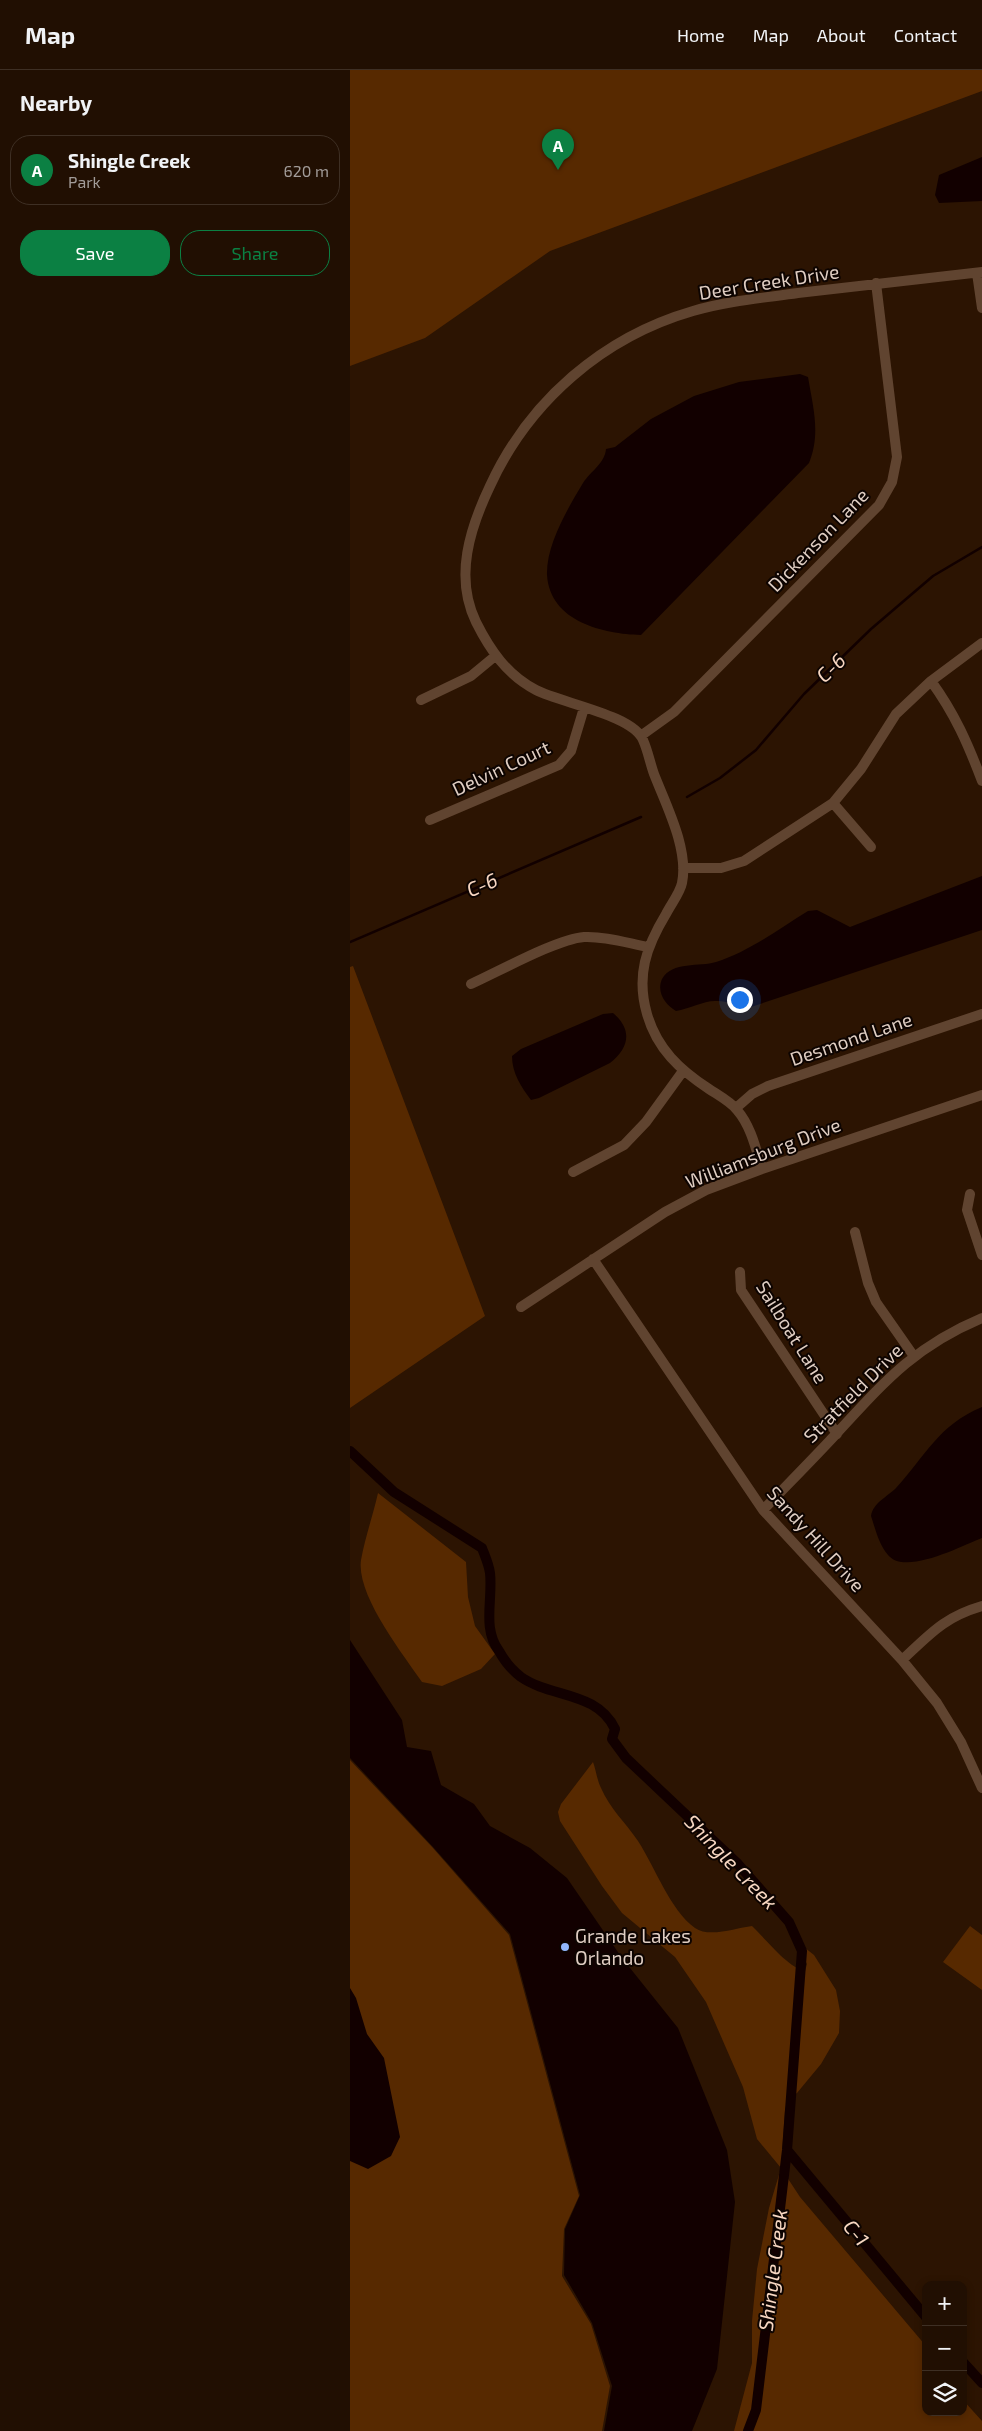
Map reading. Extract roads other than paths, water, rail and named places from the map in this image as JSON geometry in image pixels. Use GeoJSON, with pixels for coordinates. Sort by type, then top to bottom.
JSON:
{"type":"FeatureCollection","features":[{"type":"Feature","properties":{"kind":"street","name":"Deer Creek Drive"},"geometry":{"type":"LineString","coordinates":[[642,735],[624,722],[535,690],[494,656],[474,617],[465,584],[467,552],[474,521],[513,442],[543,404],[571,376],[609,349],[646,329],[693,311],[737,301],[979,272]]}},
{"type":"Feature","properties":{"kind":"street"},"geometry":{"type":"LineString","coordinates":[[979,272],[982,308]]}},
{"type":"Feature","properties":{"kind":"street","name":"Dickenson Lane"},"geometry":{"type":"LineString","coordinates":[[642,735],[674,712],[879,505],[892,482],[898,457],[876,284]]}},
{"type":"Feature","properties":{"kind":"street"},"geometry":{"type":"LineString","coordinates":[[683,868],[721,868],[744,861],[833,803],[861,769],[896,714],[931,681],[982,643]]}},
{"type":"Feature","properties":{"kind":"street"},"geometry":{"type":"LineString","coordinates":[[421,700],[466,679],[494,656]]}},
{"type":"Feature","properties":{"kind":"street"},"geometry":{"type":"LineString","coordinates":[[931,681],[949,706],[966,737],[982,782]]}},
{"type":"Feature","properties":{"kind":"street","name":"Delvin Court"},"geometry":{"type":"LineString","coordinates":[[430,820],[559,765],[571,751],[584,708]]}},
{"type":"Feature","properties":{"kind":"street"},"geometry":{"type":"LineString","coordinates":[[642,735],[679,840],[683,868],[682,885],[648,947],[641,985],[648,1016],[660,1045],[683,1072],[736,1108],[748,1127],[762,1169]]}},
{"type":"Feature","properties":{"kind":"street"},"geometry":{"type":"LineString","coordinates":[[833,803],[871,847]]}},
{"type":"Feature","properties":{"kind":"street"},"geometry":{"type":"LineString","coordinates":[[471,984],[559,944],[581,937],[598,937],[648,947]]}},
{"type":"Feature","properties":{"kind":"street","name":"Desmond Lane"},"geometry":{"type":"LineString","coordinates":[[736,1108],[752,1094],[768,1086],[982,1014]]}},
{"type":"Feature","properties":{"kind":"street"},"geometry":{"type":"LineString","coordinates":[[573,1172],[624,1145],[646,1122],[683,1072]]}},
{"type":"Feature","properties":{"kind":"street","name":"Williamsburg Drive"},"geometry":{"type":"LineString","coordinates":[[521,1307],[665,1212],[706,1190],[762,1169],[982,1095]]}},
{"type":"Feature","properties":{"kind":"street"},"geometry":{"type":"LineString","coordinates":[[970,1194],[967,1210],[982,1254]]}},
{"type":"Feature","properties":{"kind":"street"},"geometry":{"type":"LineString","coordinates":[[855,1232],[868,1283],[876,1302],[913,1356]]}},
{"type":"Feature","properties":{"kind":"street","name":"Sandy Hill Drive"},"geometry":{"type":"LineString","coordinates":[[593,1259],[763,1510],[902,1660],[937,1703],[950,1723],[982,1788]]}},
{"type":"Feature","properties":{"kind":"street","name":"Sailboat Lane"},"geometry":{"type":"LineString","coordinates":[[740,1272],[741,1290],[837,1434]]}},
{"type":"Feature","properties":{"kind":"street","name":"Stratfield Drive"},"geometry":{"type":"LineString","coordinates":[[763,1510],[837,1434],[880,1385],[913,1356],[966,1325],[982,1318]]}},
{"type":"Feature","properties":{"kind":"street"},"geometry":{"type":"LineString","coordinates":[[902,1660],[942,1622],[954,1615],[982,1606]]}},
{"type":"Feature","properties":{"kind":"waterway","name":"C-6"},"geometry":{"type":"LineString","coordinates":[[687,797],[720,778],[756,750],[804,694],[871,629],[933,576],[982,547]]}},
{"type":"Feature","properties":{"kind":"waterway","name":"C-6"},"geometry":{"type":"LineString","coordinates":[[350,942],[641,817]]}},
{"type":"Feature","properties":{"kind":"waterway","name":"Shingle Creek"},"geometry":{"type":"LineString","coordinates":[[350,1451],[394,1492],[482,1548],[490,1573],[489,1623],[491,1633],[506,1662],[518,1675],[533,1684],[585,1701],[607,1717],[615,1729],[612,1739],[626,1758],[738,1864],[789,1922],[802,1951],[787,2150],[756,2410],[748,2431]]}},
{"type":"Feature","properties":{"kind":"waterway","name":"C-1"},"geometry":{"type":"LineString","coordinates":[[787,2150],[922,2312]]}},
{"type":"Feature","properties":{"kind":"waterway","name":"C-1"},"geometry":{"type":"LineString","coordinates":[[967,2366],[982,2383]]}},
{"type":"Feature","properties":{"kind":"place","name":"Shingle Creek"},"geometry":{"type":"Point","coordinates":[558,170]}},
{"type":"Feature","properties":{"kind":"place","name":"Grande Lakes Orlando"},"geometry":{"type":"Point","coordinates":[565,1947]}}]}
